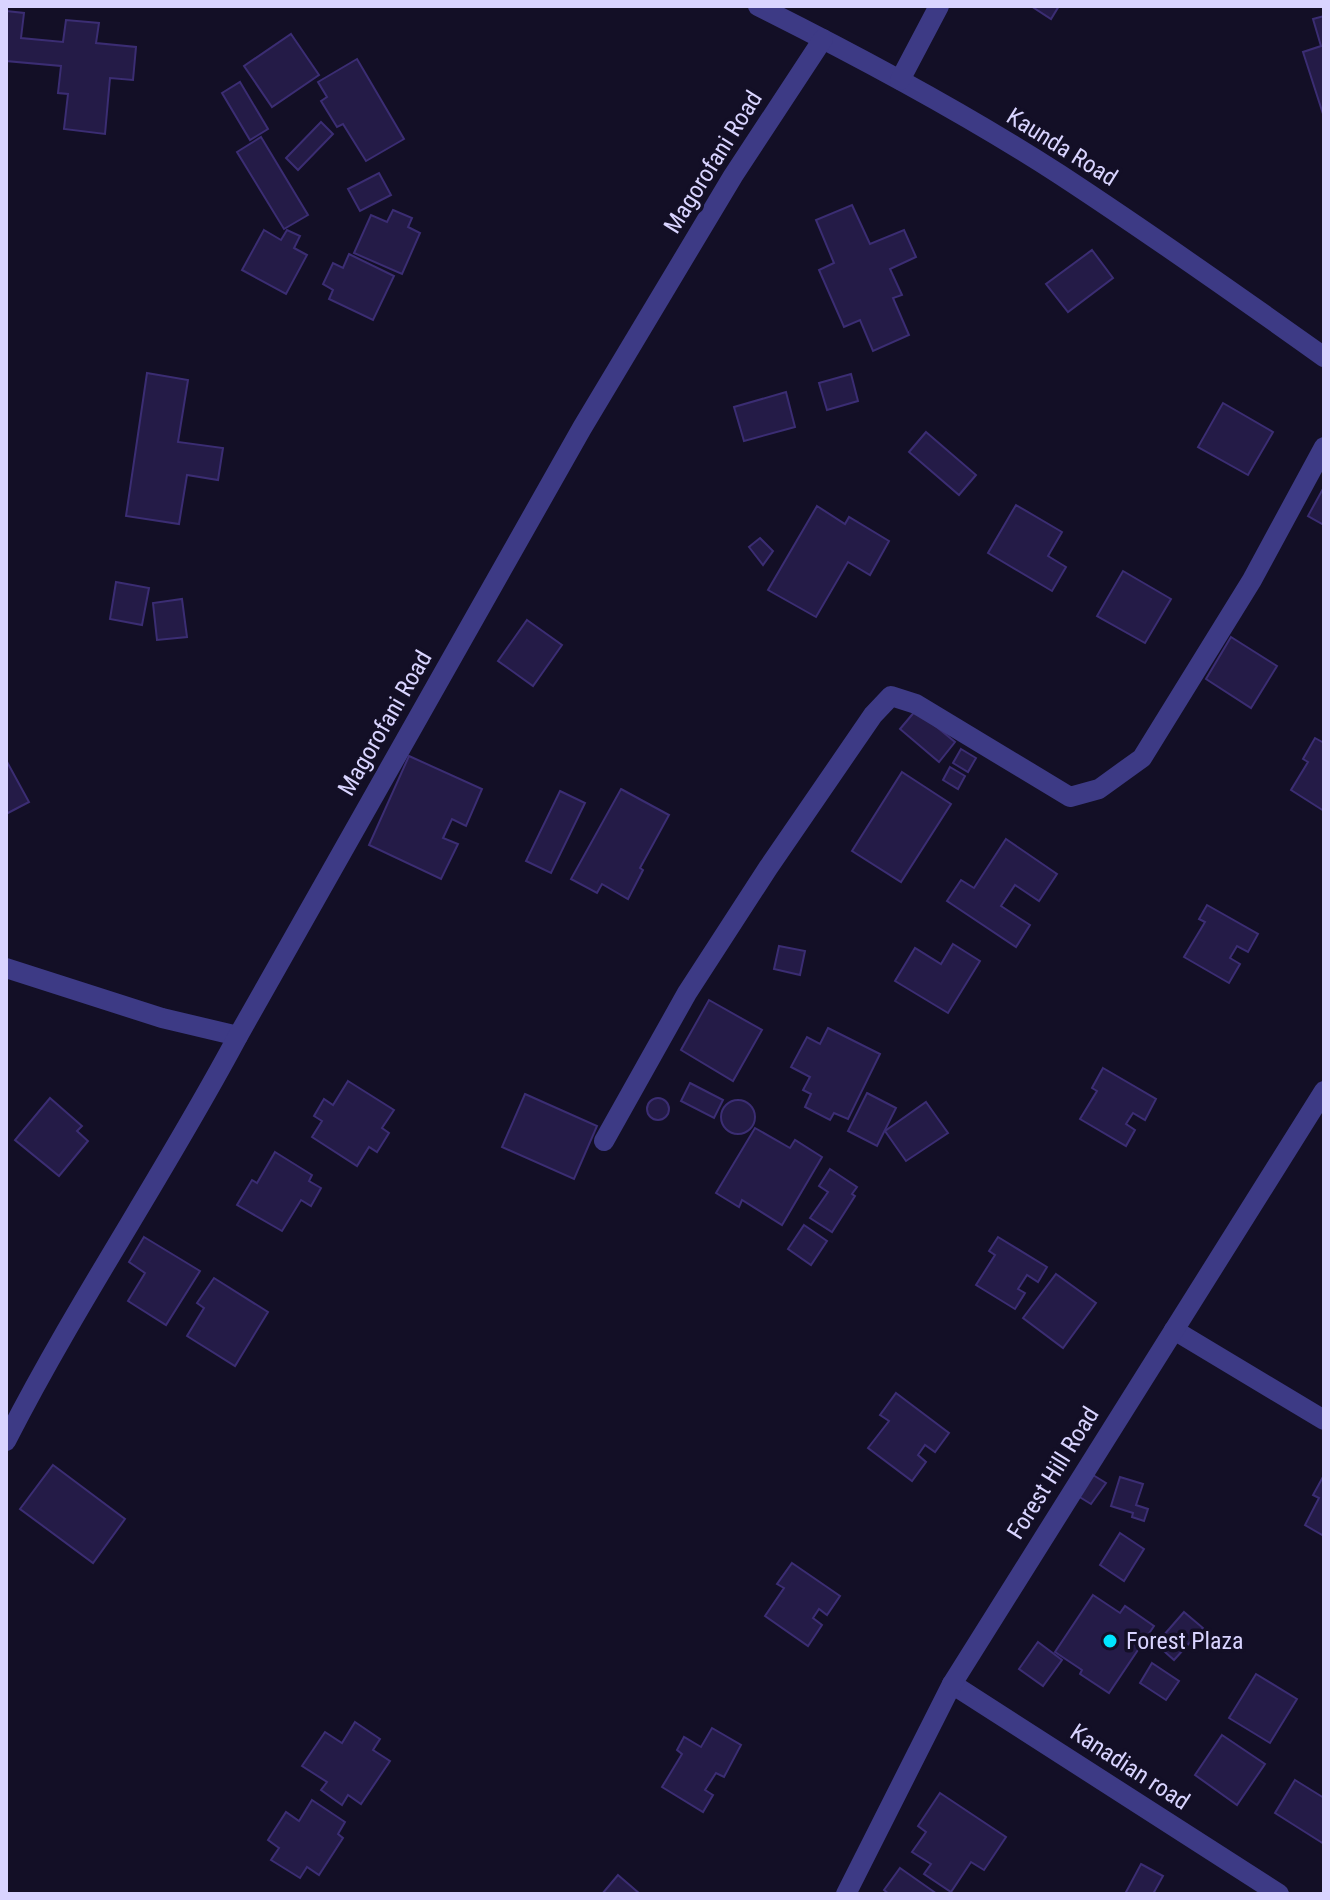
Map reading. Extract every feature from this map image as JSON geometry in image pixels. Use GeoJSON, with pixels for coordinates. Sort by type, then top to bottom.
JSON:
{"type":"FeatureCollection","features":[{"type":"Feature","properties":{"kind":"street","name":"Kaunda Road"},"geometry":{"type":"LineString","coordinates":[[758,6],[900,80],[1057,173],[1324,357]]}},
{"type":"Feature","properties":{"kind":"street"},"geometry":{"type":"LineString","coordinates":[[900,80],[939,6]]}},
{"type":"Feature","properties":{"kind":"street","name":"Magorofani Road"},"geometry":{"type":"LineString","coordinates":[[6,1441],[77,1308],[190,1125],[606,388],[733,176],[823,39]]}},
{"type":"Feature","properties":{"kind":"street"},"geometry":{"type":"LineString","coordinates":[[604,1141],[687,993],[751,893],[873,715],[891,696],[916,704],[1070,797],[1099,789],[1142,758],[1252,580],[1324,447]]}},
{"type":"Feature","properties":{"kind":"street"},"geometry":{"type":"LineString","coordinates":[[6,968],[162,1018],[238,1036]]}},
{"type":"Feature","properties":{"kind":"street","name":"Forest Hill Road"},"geometry":{"type":"LineString","coordinates":[[846,1894],[952,1684],[1324,1091]]}},
{"type":"Feature","properties":{"kind":"street"},"geometry":{"type":"LineString","coordinates":[[1174,1330],[1324,1420]]}},
{"type":"Feature","properties":{"kind":"street","name":"Kanadian road"},"geometry":{"type":"LineString","coordinates":[[952,1684],[1279,1894]]}},
{"type":"Feature","properties":{"kind":"building"},"geometry":{"type":"Polygon","coordinates":[[[1031,6],[1059,6],[1051,19],[1031,6]]]}},
{"type":"Feature","properties":{"kind":"building"},"geometry":{"type":"Polygon","coordinates":[[[6,11],[24,13],[21,38],[63,42],[66,20],[99,23],[96,43],[136,47],[133,80],[110,78],[105,134],[64,129],[68,94],[58,93],[61,66],[6,61],[6,11]]]}},
{"type":"Feature","properties":{"kind":"building"},"geometry":{"type":"Polygon","coordinates":[[[1324,16],[1324,117],[1303,52],[1321,46],[1313,19],[1324,16]]]}},
{"type":"Feature","properties":{"kind":"building"},"geometry":{"type":"Polygon","coordinates":[[[291,34],[319,75],[272,107],[244,66],[291,34]]]}},
{"type":"Feature","properties":{"kind":"building"},"geometry":{"type":"Polygon","coordinates":[[[357,59],[404,139],[366,161],[343,124],[337,127],[321,101],[327,97],[318,82],[357,59]]]}},
{"type":"Feature","properties":{"kind":"building"},"geometry":{"type":"Polygon","coordinates":[[[240,82],[268,129],[250,140],[222,93],[240,82]]]}},
{"type":"Feature","properties":{"kind":"building"},"geometry":{"type":"Polygon","coordinates":[[[321,122],[333,134],[298,170],[286,158],[321,122]]]}},
{"type":"Feature","properties":{"kind":"building"},"geometry":{"type":"Polygon","coordinates":[[[261,137],[308,215],[284,229],[237,152],[261,137]]]}},
{"type":"Feature","properties":{"kind":"building"},"geometry":{"type":"Polygon","coordinates":[[[379,173],[391,195],[360,211],[348,189],[379,173]]]}},
{"type":"Feature","properties":{"kind":"building"},"geometry":{"type":"Polygon","coordinates":[[[852,205],[870,244],[904,230],[916,257],[890,269],[902,295],[893,298],[909,335],[873,351],[860,320],[844,327],[819,270],[834,263],[816,220],[852,205]]]}},
{"type":"Feature","properties":{"kind":"building"},"geometry":{"type":"Polygon","coordinates":[[[393,210],[412,218],[408,227],[420,233],[402,274],[354,253],[371,215],[387,222],[393,210]]]}},
{"type":"Feature","properties":{"kind":"building"},"geometry":{"type":"Polygon","coordinates":[[[264,230],[281,240],[287,230],[300,236],[294,248],[307,255],[286,294],[242,270],[264,230]]]}},
{"type":"Feature","properties":{"kind":"building"},"geometry":{"type":"Polygon","coordinates":[[[1092,250],[1113,278],[1068,312],[1046,284],[1092,250]]]}},
{"type":"Feature","properties":{"kind":"building"},"geometry":{"type":"Polygon","coordinates":[[[349,254],[394,276],[373,320],[329,299],[333,290],[323,284],[333,263],[343,268],[349,254]]]}},
{"type":"Feature","properties":{"kind":"building"},"geometry":{"type":"Polygon","coordinates":[[[147,373],[188,380],[178,442],[223,448],[218,480],[187,475],[179,524],[126,516],[147,373]]]}},
{"type":"Feature","properties":{"kind":"building"},"geometry":{"type":"Polygon","coordinates":[[[851,374],[858,401],[827,410],[819,383],[851,374]]]}},
{"type":"Feature","properties":{"kind":"building"},"geometry":{"type":"Polygon","coordinates":[[[786,392],[795,427],[744,441],[734,407],[786,392]]]}},
{"type":"Feature","properties":{"kind":"building"},"geometry":{"type":"Polygon","coordinates":[[[1223,403],[1273,432],[1248,475],[1198,447],[1223,403]]]}},
{"type":"Feature","properties":{"kind":"building"},"geometry":{"type":"Polygon","coordinates":[[[926,432],[976,475],[959,495],[909,452],[926,432]]]}},
{"type":"Feature","properties":{"kind":"building"},"geometry":{"type":"Polygon","coordinates":[[[1324,487],[1324,525],[1308,516],[1324,487]]]}},
{"type":"Feature","properties":{"kind":"building"},"geometry":{"type":"Polygon","coordinates":[[[1016,505],[1062,532],[1048,556],[1066,567],[1052,591],[988,553],[1016,505]]]}},
{"type":"Feature","properties":{"kind":"building"},"geometry":{"type":"Polygon","coordinates":[[[817,506],[845,524],[849,517],[889,541],[870,575],[848,562],[816,617],[768,590],[817,506]]]}},
{"type":"Feature","properties":{"kind":"building"},"geometry":{"type":"Polygon","coordinates":[[[760,538],[773,551],[763,565],[749,547],[760,538]]]}},
{"type":"Feature","properties":{"kind":"building"},"geometry":{"type":"Polygon","coordinates":[[[1123,571],[1171,599],[1145,643],[1097,616],[1123,571]]]}},
{"type":"Feature","properties":{"kind":"building"},"geometry":{"type":"Polygon","coordinates":[[[116,582],[149,588],[142,625],[110,619],[116,582]]]}},
{"type":"Feature","properties":{"kind":"building"},"geometry":{"type":"Polygon","coordinates":[[[182,599],[187,637],[157,640],[153,603],[182,599]]]}},
{"type":"Feature","properties":{"kind":"building"},"geometry":{"type":"Polygon","coordinates":[[[527,620],[562,645],[533,686],[498,661],[527,620]]]}},
{"type":"Feature","properties":{"kind":"building"},"geometry":{"type":"Polygon","coordinates":[[[1231,637],[1277,666],[1251,708],[1206,679],[1231,637]]]}},
{"type":"Feature","properties":{"kind":"building"},"geometry":{"type":"Polygon","coordinates":[[[916,710],[955,742],[939,762],[900,729],[916,710]]]}},
{"type":"Feature","properties":{"kind":"building"},"geometry":{"type":"Polygon","coordinates":[[[1315,738],[1324,743],[1324,811],[1291,790],[1308,762],[1303,759],[1315,738]]]}},
{"type":"Feature","properties":{"kind":"building"},"geometry":{"type":"Polygon","coordinates":[[[961,749],[976,758],[968,772],[953,763],[961,749]]]}},
{"type":"Feature","properties":{"kind":"building"},"geometry":{"type":"Polygon","coordinates":[[[409,756],[482,789],[466,826],[452,819],[443,838],[458,844],[441,879],[369,845],[409,756]]]}},
{"type":"Feature","properties":{"kind":"building"},"geometry":{"type":"Polygon","coordinates":[[[6,760],[29,802],[6,814],[6,760]]]}},
{"type":"Feature","properties":{"kind":"building"},"geometry":{"type":"Polygon","coordinates":[[[950,767],[965,776],[958,789],[943,780],[950,767]]]}},
{"type":"Feature","properties":{"kind":"building"},"geometry":{"type":"Polygon","coordinates":[[[902,772],[951,804],[901,882],[852,851],[902,772]]]}},
{"type":"Feature","properties":{"kind":"building"},"geometry":{"type":"Polygon","coordinates":[[[621,789],[669,815],[640,868],[643,870],[628,899],[602,884],[597,893],[571,879],[621,789]]]}},
{"type":"Feature","properties":{"kind":"building"},"geometry":{"type":"Polygon","coordinates":[[[560,791],[585,803],[551,873],[526,861],[560,791]]]}},
{"type":"Feature","properties":{"kind":"building"},"geometry":{"type":"Polygon","coordinates":[[[1006,839],[1057,874],[1039,901],[1015,885],[1001,906],[1030,925],[1016,947],[947,901],[961,880],[974,888],[1006,839]]]}},
{"type":"Feature","properties":{"kind":"building"},"geometry":{"type":"Polygon","coordinates":[[[1207,905],[1258,934],[1248,952],[1237,946],[1230,958],[1240,964],[1229,983],[1184,957],[1205,922],[1199,919],[1207,905]]]}},
{"type":"Feature","properties":{"kind":"building"},"geometry":{"type":"Polygon","coordinates":[[[953,944],[980,961],[948,1013],[895,981],[915,948],[941,964],[953,944]]]}},
{"type":"Feature","properties":{"kind":"building"},"geometry":{"type":"Polygon","coordinates":[[[779,946],[805,951],[800,975],[774,969],[779,946]]]}},
{"type":"Feature","properties":{"kind":"building"},"geometry":{"type":"Polygon","coordinates":[[[709,1000],[762,1030],[733,1081],[681,1050],[709,1000]]]}},
{"type":"Feature","properties":{"kind":"building"},"geometry":{"type":"Polygon","coordinates":[[[828,1028],[880,1054],[848,1119],[834,1113],[830,1120],[805,1107],[811,1094],[803,1090],[810,1077],[791,1067],[807,1037],[820,1044],[828,1028]]]}},
{"type":"Feature","properties":{"kind":"building"},"geometry":{"type":"Polygon","coordinates":[[[1103,1068],[1156,1099],[1145,1120],[1133,1113],[1126,1124],[1135,1130],[1126,1146],[1080,1119],[1097,1091],[1092,1088],[1103,1068]]]}},
{"type":"Feature","properties":{"kind":"building"},"geometry":{"type":"Polygon","coordinates":[[[348,1081],[394,1110],[382,1128],[389,1133],[377,1152],[369,1147],[357,1166],[312,1137],[322,1121],[314,1116],[324,1099],[333,1105],[348,1081]]]}},
{"type":"Feature","properties":{"kind":"building"},"geometry":{"type":"Polygon","coordinates":[[[690,1083],[723,1100],[714,1118],[681,1101],[690,1083]]]}},
{"type":"Feature","properties":{"kind":"building"},"geometry":{"type":"Polygon","coordinates":[[[867,1093],[896,1108],[877,1146],[848,1131],[867,1093]]]}},
{"type":"Feature","properties":{"kind":"building"},"geometry":{"type":"Polygon","coordinates":[[[525,1094],[597,1126],[574,1179],[502,1147],[525,1094]]]}},
{"type":"Feature","properties":{"kind":"building"},"geometry":{"type":"Polygon","coordinates":[[[50,1098],[82,1126],[77,1131],[88,1141],[59,1176],[15,1140],[50,1098]]]}},
{"type":"Feature","properties":{"kind":"building"},"geometry":{"type":"Polygon","coordinates":[[[658,1098],[666,1101],[669,1109],[666,1117],[658,1120],[650,1117],[647,1109],[650,1101],[658,1098]]]}},
{"type":"Feature","properties":{"kind":"building"},"geometry":{"type":"Polygon","coordinates":[[[738,1100],[750,1105],[755,1117],[750,1129],[738,1134],[726,1129],[721,1117],[726,1105],[738,1100]]]}},
{"type":"Feature","properties":{"kind":"building"},"geometry":{"type":"Polygon","coordinates":[[[926,1102],[948,1133],[906,1161],[885,1131],[926,1102]]]}},
{"type":"Feature","properties":{"kind":"building"},"geometry":{"type":"Polygon","coordinates":[[[755,1128],[790,1148],[795,1140],[822,1157],[782,1225],[742,1200],[739,1207],[716,1193],[755,1128]]]}},
{"type":"Feature","properties":{"kind":"building"},"geometry":{"type":"Polygon","coordinates":[[[275,1152],[312,1175],[309,1181],[321,1188],[311,1206],[301,1200],[282,1231],[237,1205],[252,1180],[257,1183],[275,1152]]]}},
{"type":"Feature","properties":{"kind":"building"},"geometry":{"type":"Polygon","coordinates":[[[830,1169],[857,1187],[852,1194],[855,1196],[832,1232],[810,1218],[828,1192],[819,1186],[830,1169]]]}},
{"type":"Feature","properties":{"kind":"building"},"geometry":{"type":"Polygon","coordinates":[[[804,1225],[827,1241],[811,1265],[788,1249],[804,1225]]]}},
{"type":"Feature","properties":{"kind":"building"},"geometry":{"type":"Polygon","coordinates":[[[144,1237],[200,1271],[166,1325],[128,1301],[145,1273],[129,1262],[144,1237]]]}},
{"type":"Feature","properties":{"kind":"building"},"geometry":{"type":"Polygon","coordinates":[[[998,1237],[1047,1267],[1038,1282],[1027,1275],[1018,1289],[1025,1293],[1015,1309],[976,1285],[995,1255],[989,1251],[998,1237]]]}},
{"type":"Feature","properties":{"kind":"building"},"geometry":{"type":"Polygon","coordinates":[[[1056,1274],[1096,1303],[1063,1348],[1023,1318],[1056,1274]]]}},
{"type":"Feature","properties":{"kind":"building"},"geometry":{"type":"Polygon","coordinates":[[[214,1278],[268,1312],[235,1366],[187,1336],[204,1308],[197,1303],[214,1278]]]}},
{"type":"Feature","properties":{"kind":"building"},"geometry":{"type":"Polygon","coordinates":[[[896,1393],[949,1433],[935,1452],[925,1445],[918,1455],[926,1462],[912,1481],[868,1448],[889,1421],[880,1415],[896,1393]]]}},
{"type":"Feature","properties":{"kind":"building"},"geometry":{"type":"Polygon","coordinates":[[[53,1465],[125,1519],[93,1563],[20,1509],[53,1465]]]}},
{"type":"Feature","properties":{"kind":"building"},"geometry":{"type":"Polygon","coordinates":[[[1093,1475],[1106,1483],[1091,1504],[1078,1496],[1093,1475]]]}},
{"type":"Feature","properties":{"kind":"building"},"geometry":{"type":"Polygon","coordinates":[[[1324,1475],[1324,1536],[1305,1525],[1319,1498],[1313,1495],[1324,1475]]]}},
{"type":"Feature","properties":{"kind":"building"},"geometry":{"type":"Polygon","coordinates":[[[1120,1477],[1143,1484],[1136,1505],[1148,1509],[1144,1521],[1132,1517],[1133,1513],[1111,1506],[1120,1477]]]}},
{"type":"Feature","properties":{"kind":"building"},"geometry":{"type":"Polygon","coordinates":[[[1120,1533],[1144,1549],[1124,1581],[1100,1565],[1120,1533]]]}},
{"type":"Feature","properties":{"kind":"building"},"geometry":{"type":"Polygon","coordinates":[[[792,1563],[840,1596],[827,1615],[819,1609],[813,1618],[822,1625],[808,1646],[765,1616],[784,1588],[777,1584],[792,1563]]]}},
{"type":"Feature","properties":{"kind":"building"},"geometry":{"type":"Polygon","coordinates":[[[1093,1595],[1120,1613],[1125,1606],[1154,1626],[1109,1693],[1080,1674],[1082,1670],[1055,1652],[1093,1595]]]}},
{"type":"Feature","properties":{"kind":"building"},"geometry":{"type":"Polygon","coordinates":[[[1184,1612],[1203,1628],[1174,1660],[1156,1644],[1184,1612]]]}},
{"type":"Feature","properties":{"kind":"building"},"geometry":{"type":"Polygon","coordinates":[[[1038,1642],[1062,1660],[1043,1686],[1019,1669],[1038,1642]]]}},
{"type":"Feature","properties":{"kind":"building"},"geometry":{"type":"Polygon","coordinates":[[[1152,1663],[1179,1681],[1166,1700],[1140,1683],[1152,1663]]]}},
{"type":"Feature","properties":{"kind":"building"},"geometry":{"type":"Polygon","coordinates":[[[1256,1674],[1297,1699],[1270,1743],[1229,1718],[1256,1674]]]}},
{"type":"Feature","properties":{"kind":"building"},"geometry":{"type":"Polygon","coordinates":[[[355,1722],[380,1739],[373,1750],[390,1761],[361,1804],[348,1795],[342,1805],[321,1790],[327,1782],[302,1766],[325,1732],[342,1743],[355,1722]]]}},
{"type":"Feature","properties":{"kind":"building"},"geometry":{"type":"Polygon","coordinates":[[[712,1728],[741,1745],[724,1777],[716,1773],[705,1790],[713,1795],[703,1812],[662,1787],[682,1754],[677,1750],[684,1737],[701,1747],[712,1728]]]}},
{"type":"Feature","properties":{"kind":"building"},"geometry":{"type":"Polygon","coordinates":[[[1222,1735],[1265,1764],[1237,1805],[1195,1775],[1222,1735]]]}},
{"type":"Feature","properties":{"kind":"building"},"geometry":{"type":"Polygon","coordinates":[[[1295,1780],[1324,1798],[1324,1844],[1275,1813],[1295,1780]]]}},
{"type":"Feature","properties":{"kind":"building"},"geometry":{"type":"Polygon","coordinates":[[[940,1793],[1006,1837],[984,1870],[971,1862],[951,1892],[924,1874],[931,1864],[912,1852],[926,1832],[918,1826],[940,1793]]]}},
{"type":"Feature","properties":{"kind":"building"},"geometry":{"type":"Polygon","coordinates":[[[312,1800],[345,1822],[338,1834],[343,1838],[319,1875],[307,1867],[300,1878],[271,1860],[279,1848],[268,1840],[286,1812],[299,1821],[312,1800]]]}},
{"type":"Feature","properties":{"kind":"building"},"geometry":{"type":"Polygon","coordinates":[[[1141,1864],[1163,1876],[1153,1894],[1125,1894],[1141,1864]]]}},
{"type":"Feature","properties":{"kind":"building"},"geometry":{"type":"Polygon","coordinates":[[[900,1868],[937,1894],[889,1894],[884,1890],[900,1868]]]}},
{"type":"Feature","properties":{"kind":"building"},"geometry":{"type":"Polygon","coordinates":[[[618,1875],[640,1894],[602,1894],[618,1875]]]}},
{"type":"Feature","properties":{"kind":"place","name":"Forest Plaza"},"geometry":{"type":"Point","coordinates":[1110,1641]}}]}
